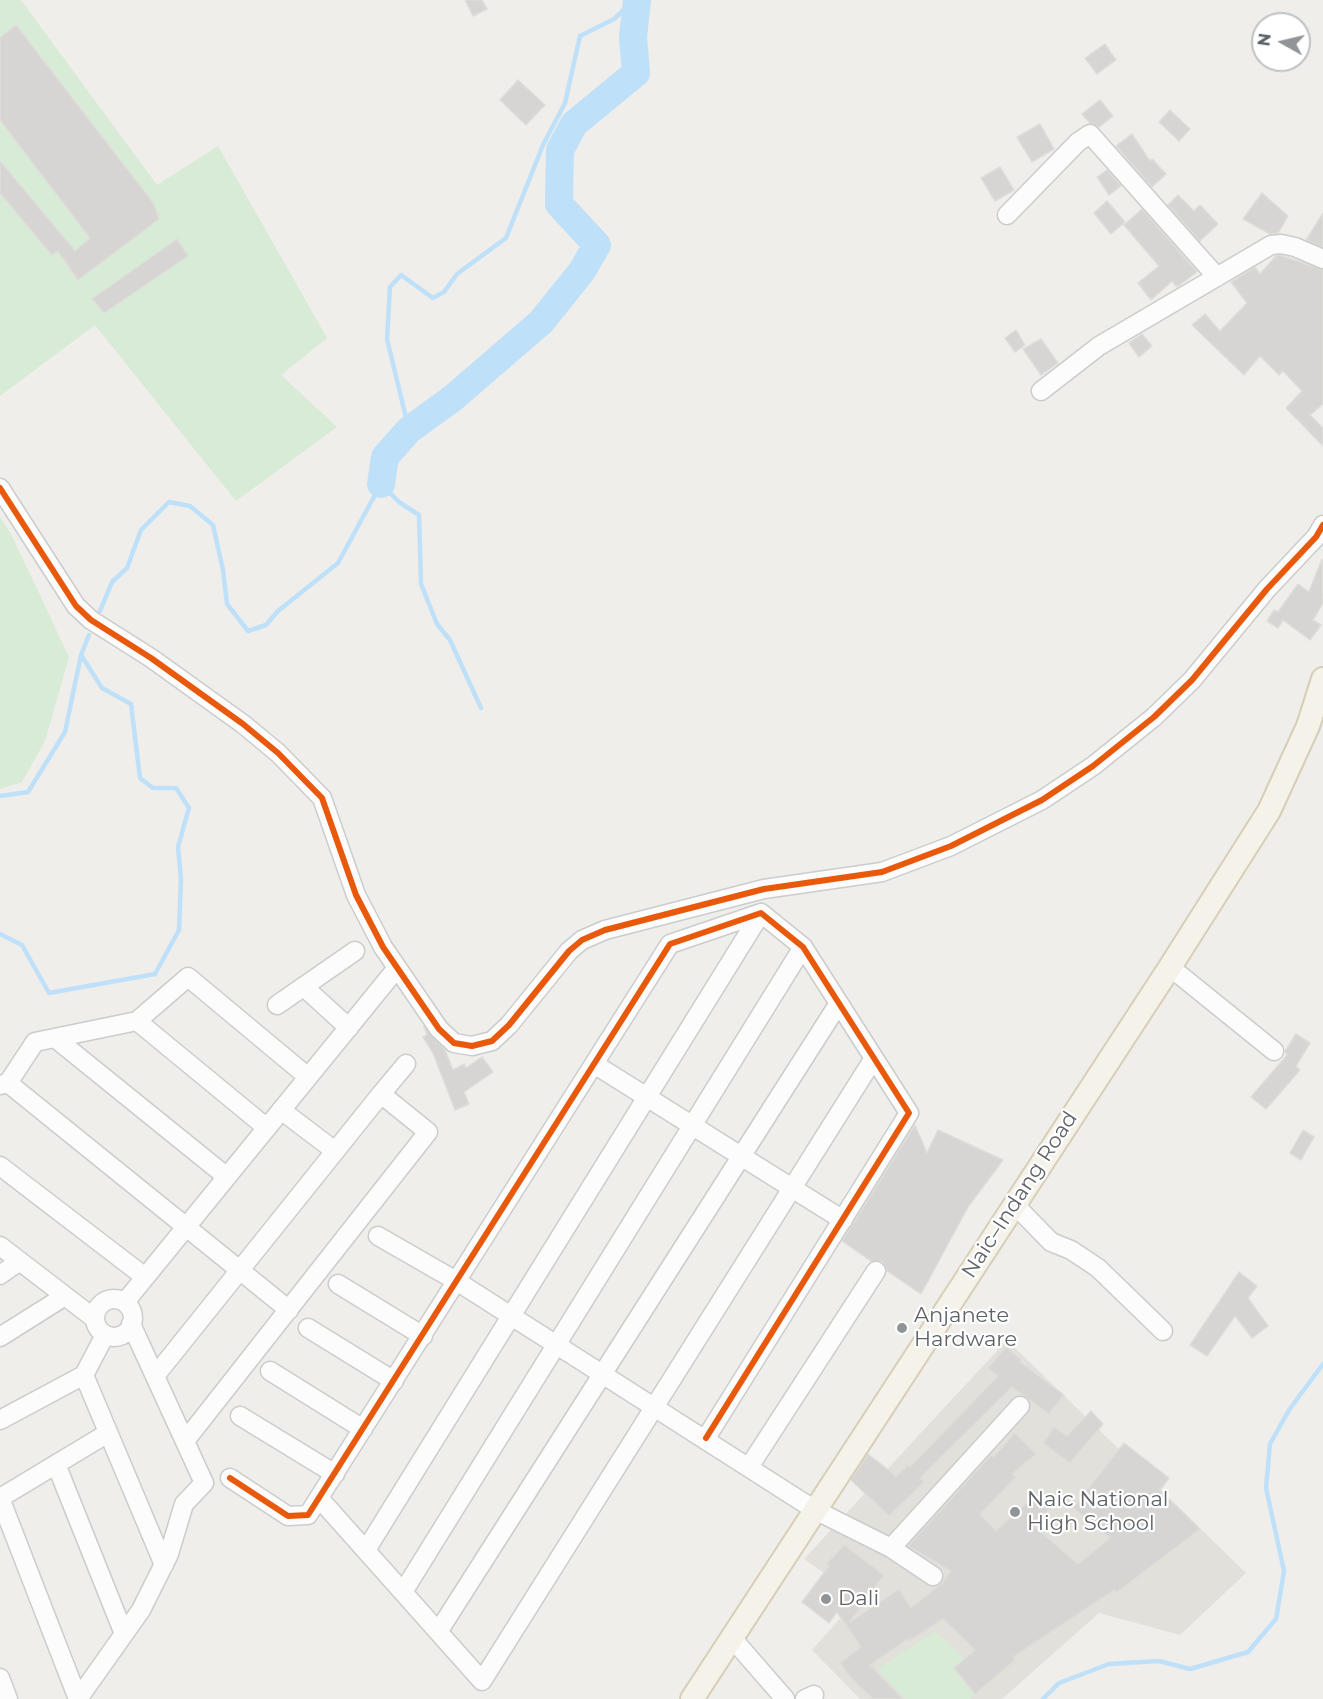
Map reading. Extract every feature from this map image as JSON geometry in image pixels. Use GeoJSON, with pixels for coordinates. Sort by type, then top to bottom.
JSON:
{"type":"FeatureCollection","features":[{"type":"Feature","properties":{"kind":"main road","name":"Naic–Indang Road"},"geometry":{"type":"LineString","coordinates":[[692,1699],[1170,967],[1269,811],[1308,726],[1323,679]]}},
{"type":"Feature","properties":{"kind":"street"},"geometry":{"type":"LineString","coordinates":[[1007,215],[1078,142],[1090,134],[1217,277]]}},
{"type":"Feature","properties":{"kind":"street"},"geometry":{"type":"LineString","coordinates":[[1041,391],[1099,346],[1275,244],[1295,247],[1323,259]]}},
{"type":"Feature","properties":{"kind":"street"},"geometry":{"type":"LineString","coordinates":[[0,488],[76,606],[91,620],[116,638],[151,658],[278,753],[322,798],[356,895],[398,968],[439,1029],[454,1043],[472,1046],[492,1041],[509,1025],[569,951],[582,940],[605,930],[764,889],[882,872],[951,846],[1042,800],[1093,766],[1154,717],[1192,680],[1267,589],[1316,537],[1323,525]]}},
{"type":"Feature","properties":{"kind":"street"},"geometry":{"type":"LineString","coordinates":[[706,1438],[909,1113],[803,947],[761,913]]}},
{"type":"Feature","properties":{"kind":"street"},"geometry":{"type":"LineString","coordinates":[[230,1478],[288,1516],[308,1515],[458,1282],[670,944],[761,913]]}},
{"type":"Feature","properties":{"kind":"street"},"geometry":{"type":"LineString","coordinates":[[366,1550],[761,913]]}},
{"type":"Feature","properties":{"kind":"street"},"geometry":{"type":"LineString","coordinates":[[403,1592],[803,947]]}},
{"type":"Feature","properties":{"kind":"street"},"geometry":{"type":"LineString","coordinates":[[277,1005],[355,951]]}},
{"type":"Feature","properties":{"kind":"street"},"geometry":{"type":"LineString","coordinates":[[1170,967],[1274,1051]]}},
{"type":"Feature","properties":{"kind":"street"},"geometry":{"type":"LineString","coordinates":[[125,1302],[398,968]]}},
{"type":"Feature","properties":{"kind":"street"},"geometry":{"type":"LineString","coordinates":[[289,1310],[4,1084],[35,1042],[137,1021],[188,977],[308,1077]]}},
{"type":"Feature","properties":{"kind":"street"},"geometry":{"type":"LineString","coordinates":[[304,987],[349,1028]]}},
{"type":"Feature","properties":{"kind":"street"},"geometry":{"type":"LineString","coordinates":[[438,1632],[839,1003]]}},
{"type":"Feature","properties":{"kind":"street"},"geometry":{"type":"LineString","coordinates":[[137,1021],[267,1128]]}},
{"type":"Feature","properties":{"kind":"street"},"geometry":{"type":"LineString","coordinates":[[55,1038],[227,1177]]}},
{"type":"Feature","properties":{"kind":"street"},"geometry":{"type":"LineString","coordinates":[[319,1498],[482,1681],[874,1058]]}},
{"type":"Feature","properties":{"kind":"street"},"geometry":{"type":"LineString","coordinates":[[155,1376],[406,1064]]}},
{"type":"Feature","properties":{"kind":"street"},"geometry":{"type":"LineString","coordinates":[[594,1064],[843,1220]]}},
{"type":"Feature","properties":{"kind":"street"},"geometry":{"type":"LineString","coordinates":[[185,1441],[429,1132],[381,1094]]}},
{"type":"Feature","properties":{"kind":"street"},"geometry":{"type":"LineString","coordinates":[[281,1110],[335,1151]]}},
{"type":"Feature","properties":{"kind":"street"},"geometry":{"type":"LineString","coordinates":[[0,1166],[145,1277]]}},
{"type":"Feature","properties":{"kind":"street"},"geometry":{"type":"LineString","coordinates":[[1014,1204],[1052,1242],[1071,1250],[1098,1268],[1163,1331]]}},
{"type":"Feature","properties":{"kind":"street"},"geometry":{"type":"LineString","coordinates":[[378,1236],[458,1282],[557,1344],[815,1510],[891,1548],[933,1575]]}},
{"type":"Feature","properties":{"kind":"street"},"geometry":{"type":"LineString","coordinates":[[0,1246],[95,1319],[100,1331],[105,1335],[117,1336],[128,1330],[132,1312],[125,1302],[114,1298],[102,1302],[95,1319]]}},
{"type":"Feature","properties":{"kind":"street"},"geometry":{"type":"LineString","coordinates":[[0,1275],[20,1261]]}},
{"type":"Feature","properties":{"kind":"street"},"geometry":{"type":"LineString","coordinates":[[749,1467],[876,1271]]}},
{"type":"Feature","properties":{"kind":"street"},"geometry":{"type":"LineString","coordinates":[[338,1284],[423,1336]]}},
{"type":"Feature","properties":{"kind":"street"},"geometry":{"type":"LineString","coordinates":[[0,1337],[65,1296]]}},
{"type":"Feature","properties":{"kind":"street"},"geometry":{"type":"LineString","coordinates":[[78,1699],[141,1610],[164,1565],[184,1504],[204,1483],[131,1324]]}},
{"type":"Feature","properties":{"kind":"street"},"geometry":{"type":"LineString","coordinates":[[308,1328],[394,1381]]}},
{"type":"Feature","properties":{"kind":"street"},"geometry":{"type":"LineString","coordinates":[[0,1420],[84,1375],[105,1335]]}},
{"type":"Feature","properties":{"kind":"street"},"geometry":{"type":"LineString","coordinates":[[270,1371],[363,1429]]}},
{"type":"Feature","properties":{"kind":"street"},"geometry":{"type":"LineString","coordinates":[[84,1375],[164,1565]]}},
{"type":"Feature","properties":{"kind":"street"},"geometry":{"type":"LineString","coordinates":[[891,1548],[1020,1406]]}},
{"type":"Feature","properties":{"kind":"street"},"geometry":{"type":"LineString","coordinates":[[240,1416],[335,1474]]}},
{"type":"Feature","properties":{"kind":"street"},"geometry":{"type":"LineString","coordinates":[[78,1699],[0,1498],[108,1433]]}},
{"type":"Feature","properties":{"kind":"street"},"geometry":{"type":"LineString","coordinates":[[56,1464],[124,1634]]}},
{"type":"Feature","properties":{"kind":"street"},"geometry":{"type":"LineString","coordinates":[[732,1638],[785,1699]]}},
{"type":"Feature","properties":{"kind":"street"},"geometry":{"type":"LineString","coordinates":[[0,1678],[8,1699]]}},
{"type":"Feature","properties":{"kind":"shaded area","name":"Naic National High School"},"geometry":{"type":"Polygon","coordinates":[[[1007,1340],[1246,1573],[1180,1635],[1099,1613],[1002,1699],[860,1699],[812,1650],[859,1597],[804,1559],[1007,1340]]]}},
{"type":"Feature","properties":{"kind":"green space"},"geometry":{"type":"Polygon","coordinates":[[[0,0],[21,0],[157,185],[218,146],[327,338],[281,375],[337,427],[236,501],[95,325],[0,396],[0,0]]]}},
{"type":"Feature","properties":{"kind":"green space"},"geometry":{"type":"Polygon","coordinates":[[[0,517],[12,536],[69,657],[45,741],[22,782],[0,789],[0,517]]]}},
{"type":"Feature","properties":{"kind":"green space"},"geometry":{"type":"Polygon","coordinates":[[[935,1631],[964,1659],[955,1668],[976,1693],[970,1699],[905,1699],[878,1669],[935,1631]]]}},
{"type":"Feature","properties":{"kind":"building"},"geometry":{"type":"Polygon","coordinates":[[[465,0],[482,0],[487,9],[473,16],[465,0]]]}},
{"type":"Feature","properties":{"kind":"building"},"geometry":{"type":"Polygon","coordinates":[[[16,25],[154,204],[159,219],[78,280],[58,251],[52,255],[0,193],[0,161],[75,251],[90,238],[0,120],[0,38],[16,25]]]}},
{"type":"Feature","properties":{"kind":"building"},"geometry":{"type":"Polygon","coordinates":[[[1105,44],[1116,60],[1097,74],[1085,58],[1105,44]]]}},
{"type":"Feature","properties":{"kind":"building"},"geometry":{"type":"Polygon","coordinates":[[[518,80],[545,105],[526,125],[500,100],[518,80]]]}},
{"type":"Feature","properties":{"kind":"building"},"geometry":{"type":"Polygon","coordinates":[[[1100,100],[1113,116],[1099,127],[1090,123],[1082,114],[1100,100]]]}},
{"type":"Feature","properties":{"kind":"building"},"geometry":{"type":"Polygon","coordinates":[[[1170,110],[1190,129],[1179,141],[1159,122],[1170,110]]]}},
{"type":"Feature","properties":{"kind":"building"},"geometry":{"type":"Polygon","coordinates":[[[1040,124],[1054,149],[1032,162],[1017,137],[1040,124]]]}},
{"type":"Feature","properties":{"kind":"building"},"geometry":{"type":"Polygon","coordinates":[[[1132,134],[1150,161],[1152,159],[1166,174],[1152,187],[1116,146],[1132,134]]]}},
{"type":"Feature","properties":{"kind":"building"},"geometry":{"type":"Polygon","coordinates":[[[1000,167],[1014,190],[995,201],[981,178],[1000,167]]]}},
{"type":"Feature","properties":{"kind":"building"},"geometry":{"type":"Polygon","coordinates":[[[1107,170],[1121,186],[1109,195],[1097,177],[1107,170]]]}},
{"type":"Feature","properties":{"kind":"building"},"geometry":{"type":"Polygon","coordinates":[[[1262,193],[1288,216],[1278,233],[1270,234],[1243,219],[1262,193]]]}},
{"type":"Feature","properties":{"kind":"building"},"geometry":{"type":"Polygon","coordinates":[[[1178,195],[1194,211],[1200,205],[1218,224],[1200,241],[1168,205],[1178,195]]]}},
{"type":"Feature","properties":{"kind":"building"},"geometry":{"type":"Polygon","coordinates":[[[1107,201],[1125,222],[1111,234],[1094,213],[1107,201]]]}},
{"type":"Feature","properties":{"kind":"building"},"geometry":{"type":"Polygon","coordinates":[[[1142,209],[1197,272],[1177,287],[1172,281],[1151,300],[1138,283],[1159,266],[1124,225],[1142,209]]]}},
{"type":"Feature","properties":{"kind":"building"},"geometry":{"type":"Polygon","coordinates":[[[1323,213],[1323,247],[1306,240],[1323,213]]]}},
{"type":"Feature","properties":{"kind":"building"},"geometry":{"type":"Polygon","coordinates":[[[177,239],[188,256],[104,313],[92,299],[177,239]]]}},
{"type":"Feature","properties":{"kind":"building"},"geometry":{"type":"Polygon","coordinates":[[[1280,255],[1323,270],[1323,404],[1310,415],[1323,428],[1323,446],[1286,408],[1302,391],[1283,371],[1279,375],[1260,356],[1244,375],[1192,325],[1205,314],[1220,331],[1247,303],[1231,282],[1255,267],[1260,274],[1276,256],[1280,255]]]}},
{"type":"Feature","properties":{"kind":"building"},"geometry":{"type":"Polygon","coordinates":[[[1016,330],[1025,345],[1015,352],[1005,338],[1016,330]]]}},
{"type":"Feature","properties":{"kind":"building"},"geometry":{"type":"Polygon","coordinates":[[[1142,334],[1152,346],[1139,357],[1129,343],[1142,334]]]}},
{"type":"Feature","properties":{"kind":"building"},"geometry":{"type":"Polygon","coordinates":[[[1041,339],[1058,363],[1041,375],[1023,349],[1041,339]]]}},
{"type":"Feature","properties":{"kind":"building"},"geometry":{"type":"Polygon","coordinates":[[[1322,559],[1323,603],[1313,620],[1321,625],[1310,640],[1283,620],[1278,628],[1267,621],[1274,610],[1278,612],[1298,584],[1309,592],[1322,559]]]}},
{"type":"Feature","properties":{"kind":"building"},"geometry":{"type":"Polygon","coordinates":[[[424,1027],[445,1050],[453,1070],[464,1064],[466,1068],[482,1057],[493,1072],[464,1092],[469,1104],[455,1110],[433,1053],[423,1037],[427,1035],[424,1027]]]}},
{"type":"Feature","properties":{"kind":"building"},"geometry":{"type":"Polygon","coordinates":[[[1296,1034],[1310,1043],[1296,1066],[1300,1070],[1266,1109],[1251,1097],[1287,1055],[1285,1051],[1296,1034]]]}},
{"type":"Feature","properties":{"kind":"building"},"geometry":{"type":"Polygon","coordinates":[[[915,1125],[927,1153],[938,1130],[1003,1160],[968,1207],[921,1294],[887,1271],[883,1262],[871,1261],[842,1241],[915,1125]]]}},
{"type":"Feature","properties":{"kind":"building"},"geometry":{"type":"Polygon","coordinates":[[[1303,1130],[1314,1137],[1301,1160],[1290,1153],[1303,1130]]]}},
{"type":"Feature","properties":{"kind":"building"},"geometry":{"type":"Polygon","coordinates":[[[1239,1272],[1257,1286],[1248,1298],[1268,1326],[1252,1338],[1235,1316],[1207,1356],[1190,1345],[1239,1272]]]}},
{"type":"Feature","properties":{"kind":"building"},"geometry":{"type":"Polygon","coordinates":[[[1006,1347],[1021,1360],[1020,1362],[1064,1395],[1049,1414],[1012,1387],[920,1478],[924,1482],[889,1516],[851,1480],[868,1454],[896,1476],[908,1465],[910,1467],[998,1376],[988,1368],[1006,1347]]]}},
{"type":"Feature","properties":{"kind":"building"},"geometry":{"type":"Polygon","coordinates":[[[1091,1411],[1103,1424],[1070,1463],[1043,1443],[1054,1427],[1067,1436],[1091,1411]]]}},
{"type":"Feature","properties":{"kind":"building"},"geometry":{"type":"Polygon","coordinates":[[[1015,1433],[1036,1454],[1012,1474],[1016,1477],[980,1514],[996,1531],[1040,1490],[1054,1505],[1033,1525],[1078,1564],[1110,1538],[1073,1508],[1124,1443],[1169,1478],[1160,1490],[1200,1529],[1116,1593],[1114,1590],[1013,1657],[1015,1660],[975,1694],[954,1668],[975,1650],[943,1619],[870,1665],[903,1699],[873,1699],[851,1678],[840,1663],[861,1647],[837,1612],[829,1623],[802,1602],[829,1566],[826,1564],[844,1545],[884,1575],[850,1622],[899,1589],[911,1608],[942,1583],[951,1571],[908,1546],[991,1455],[993,1457],[1015,1433]]]}},
{"type":"Feature","properties":{"kind":"waterway"},"geometry":{"type":"LineString","coordinates":[[409,430],[387,339],[390,287],[401,275],[433,298],[444,292],[457,274],[506,238],[543,145],[565,103],[580,36],[614,19],[634,0]]}},
{"type":"Feature","properties":{"kind":"waterway"},"geometry":{"type":"LineString","coordinates":[[381,484],[385,457],[409,430],[453,398],[541,322],[582,271],[597,245],[559,204],[560,150],[574,124],[636,73],[633,37],[637,0]]}},
{"type":"Feature","properties":{"kind":"waterway"},"geometry":{"type":"LineString","coordinates":[[100,611],[112,582],[127,568],[141,530],[169,502],[190,506],[213,525],[223,570],[227,604],[248,631],[266,625],[278,611],[338,563],[381,484],[399,502],[419,515],[421,584],[437,624],[450,640],[481,708]]}},
{"type":"Feature","properties":{"kind":"waterway"},"geometry":{"type":"LineString","coordinates":[[0,796],[28,792],[65,732],[81,655],[89,635]]}},
{"type":"Feature","properties":{"kind":"waterway"},"geometry":{"type":"LineString","coordinates":[[0,934],[22,945],[49,993],[155,974],[179,930],[181,879],[178,847],[189,808],[176,788],[153,788],[140,778],[131,704],[102,688],[81,655]]}},
{"type":"Feature","properties":{"kind":"waterway"},"geometry":{"type":"LineString","coordinates":[[1043,1699],[1059,1683],[1109,1664],[1159,1661],[1190,1669],[1248,1652],[1276,1619],[1284,1571],[1266,1488],[1270,1444],[1289,1410],[1323,1364]]}},
{"type":"Feature","properties":{"kind":"cycle path"},"geometry":{"type":"LineString","coordinates":[[0,488],[76,606],[91,620],[151,658],[243,724],[278,753],[322,798],[356,895],[383,947],[439,1029],[454,1043],[472,1046],[492,1041],[509,1025],[569,951],[582,940],[605,930],[764,889],[882,872],[951,846],[1042,800],[1093,766],[1154,717],[1192,680],[1267,589],[1316,537],[1323,525]]}},
{"type":"Feature","properties":{"kind":"cycle path"},"geometry":{"type":"LineString","coordinates":[[230,1478],[288,1516],[308,1515],[670,944],[761,913],[803,947],[909,1113],[706,1438]]}},
{"type":"Feature","properties":{"kind":"place","name":"Anjanete Hardware"},"geometry":{"type":"Point","coordinates":[902,1328]}},
{"type":"Feature","properties":{"kind":"place","name":"Naic National High School"},"geometry":{"type":"Point","coordinates":[1015,1512]}},
{"type":"Feature","properties":{"kind":"place","name":"Dali"},"geometry":{"type":"Point","coordinates":[826,1599]}}]}
